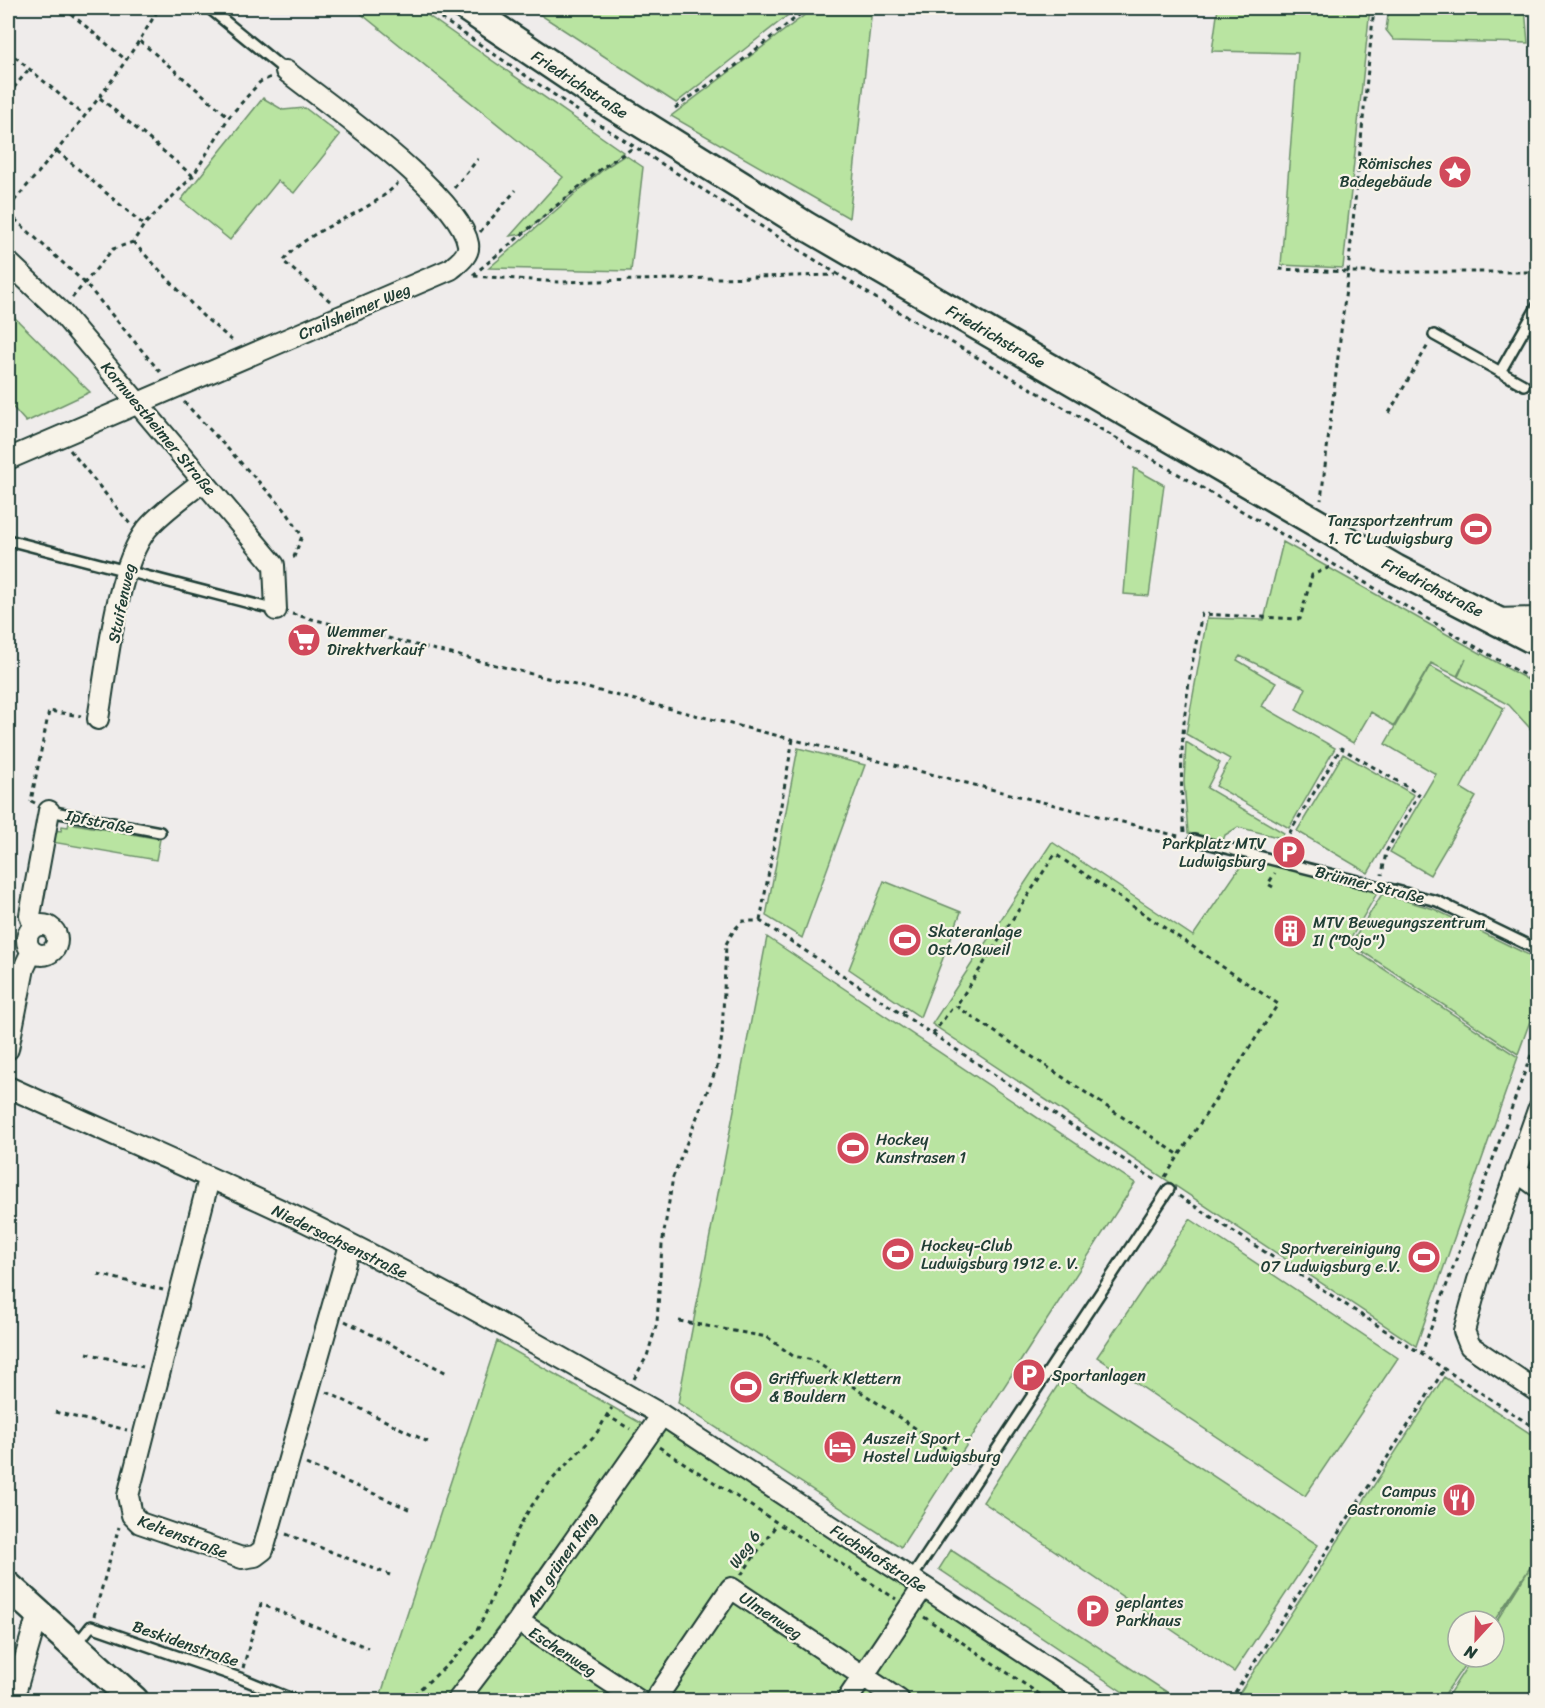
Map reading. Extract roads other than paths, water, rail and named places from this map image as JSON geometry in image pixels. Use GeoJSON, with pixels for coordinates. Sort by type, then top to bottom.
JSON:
{"type":"FeatureCollection","features":[{"type":"Feature","properties":{"kind":"main road","name":"Friedrichstraße"},"geometry":{"type":"LineString","coordinates":[[467,8],[596,95],[806,226],[1396,569],[1538,642]]}},
{"type":"Feature","properties":{"kind":"main road"},"geometry":{"type":"LineString","coordinates":[[8,1586],[134,1701]]}},
{"type":"Feature","properties":{"kind":"street","name":"Crailsheimer Weg"},"geometry":{"type":"LineString","coordinates":[[8,459],[451,269],[467,254],[469,246],[463,231],[442,202],[411,170],[286,71]]}},
{"type":"Feature","properties":{"kind":"street","name":"Kornwestheimer Straße"},"geometry":{"type":"LineString","coordinates":[[8,262],[61,312],[274,565],[276,610]]}},
{"type":"Feature","properties":{"kind":"street","name":"Stuifenweg"},"geometry":{"type":"LineString","coordinates":[[98,719],[126,572],[143,536],[154,522],[203,481]]}},
{"type":"Feature","properties":{"kind":"street"},"geometry":{"type":"LineString","coordinates":[[1496,619],[1538,618]]}},
{"type":"Feature","properties":{"kind":"street","name":"Ipfstraße"},"geometry":{"type":"LineString","coordinates":[[8,1048],[24,969],[32,951],[27,937],[34,927],[30,915],[49,811]]}},
{"type":"Feature","properties":{"kind":"street","name":"Niedersachsenstraße"},"geometry":{"type":"LineString","coordinates":[[8,1087],[350,1245],[662,1414]]}},
{"type":"Feature","properties":{"kind":"street"},"geometry":{"type":"LineString","coordinates":[[1538,1110],[1478,1280],[1464,1331],[1470,1346],[1538,1392]]}},
{"type":"Feature","properties":{"kind":"street"},"geometry":{"type":"LineString","coordinates":[[1516,1171],[1538,1187]]}},
{"type":"Feature","properties":{"kind":"street","name":"Keltenstraße"},"geometry":{"type":"LineString","coordinates":[[209,1179],[128,1496],[132,1515],[140,1523],[242,1558],[255,1556],[262,1550],[271,1527],[350,1245]]}},
{"type":"Feature","properties":{"kind":"street","name":"Fuchshofstraße"},"geometry":{"type":"LineString","coordinates":[[662,1414],[1096,1701]]}},
{"type":"Feature","properties":{"kind":"street","name":"Am grünen Ring"},"geometry":{"type":"LineString","coordinates":[[458,1701],[518,1621],[662,1414]]}},
{"type":"Feature","properties":{"kind":"street"},"geometry":{"type":"LineString","coordinates":[[847,1701],[910,1608],[917,1583]]}},
{"type":"Feature","properties":{"kind":"street","name":"Ulmenweg"},"geometry":{"type":"LineString","coordinates":[[655,1701],[731,1588],[899,1701]]}},
{"type":"Feature","properties":{"kind":"street"},"geometry":{"type":"LineString","coordinates":[[11,1698],[38,1614]]}},
{"type":"Feature","properties":{"kind":"street","name":"Eschenweg"},"geometry":{"type":"LineString","coordinates":[[518,1621],[638,1701]]}},
{"type":"Feature","properties":{"kind":"lane"},"geometry":{"type":"LineString","coordinates":[[209,8],[286,71]]}},
{"type":"Feature","properties":{"kind":"lane"},"geometry":{"type":"LineString","coordinates":[[1500,372],[1538,305]]}},
{"type":"Feature","properties":{"kind":"lane"},"geometry":{"type":"LineString","coordinates":[[1434,335],[1524,385]]}},
{"type":"Feature","properties":{"kind":"lane"},"geometry":{"type":"LineString","coordinates":[[8,540],[276,610]]}},
{"type":"Feature","properties":{"kind":"lane","name":"Ipfstraße"},"geometry":{"type":"LineString","coordinates":[[49,811],[160,832]]}},
{"type":"Feature","properties":{"kind":"lane","name":"Brünner Straße"},"geometry":{"type":"LineString","coordinates":[[1194,840],[1437,901],[1538,950]]}},
{"type":"Feature","properties":{"kind":"lane"},"geometry":{"type":"LineString","coordinates":[[917,1583],[1170,1190]]}},
{"type":"Feature","properties":{"kind":"lane","name":"Beskidenstraße"},"geometry":{"type":"LineString","coordinates":[[74,1647],[91,1626],[240,1678],[294,1701]]}},
{"type":"Feature","properties":{"kind":"place","name":"Römisches Badegebäude"},"geometry":{"type":"Point","coordinates":[1455,172]}},
{"type":"Feature","properties":{"kind":"place","name":"Tanzsportzentrum 1. TC Ludwigsburg"},"geometry":{"type":"Point","coordinates":[1476,529]}},
{"type":"Feature","properties":{"kind":"place","name":"Wemmer Direktverkauf"},"geometry":{"type":"Point","coordinates":[304,640]}},
{"type":"Feature","properties":{"kind":"place","name":"Parkplatz MTV Ludwigsburg"},"geometry":{"type":"Point","coordinates":[1289,852]}},
{"type":"Feature","properties":{"kind":"place","name":"MTV Bewegungszentrum II (\"Dojo\")"},"geometry":{"type":"Point","coordinates":[1290,931]}},
{"type":"Feature","properties":{"kind":"place","name":"Skateranlage Ost/Oßweil"},"geometry":{"type":"Point","coordinates":[905,940]}},
{"type":"Feature","properties":{"kind":"place","name":"Hockey Kunstrasen 1"},"geometry":{"type":"Point","coordinates":[853,1148]}},
{"type":"Feature","properties":{"kind":"place","name":"Hockey-Club Ludwigsburg 1912 e. V."},"geometry":{"type":"Point","coordinates":[898,1254]}},
{"type":"Feature","properties":{"kind":"place","name":"Sportvereinigung 07 Ludwigsburg e.V."},"geometry":{"type":"Point","coordinates":[1424,1257]}},
{"type":"Feature","properties":{"kind":"place","name":"Sportanlagen"},"geometry":{"type":"Point","coordinates":[1029,1375]}},
{"type":"Feature","properties":{"kind":"place","name":"Griffwerk Klettern & Bouldern"},"geometry":{"type":"Point","coordinates":[746,1387]}},
{"type":"Feature","properties":{"kind":"place","name":"Auszeit Sport - Hostel Ludwigsburg"},"geometry":{"type":"Point","coordinates":[840,1447]}},
{"type":"Feature","properties":{"kind":"place","name":"Campus Gastronomie"},"geometry":{"type":"Point","coordinates":[1459,1500]}},
{"type":"Feature","properties":{"kind":"place","name":"geplantes Parkhaus"},"geometry":{"type":"Point","coordinates":[1093,1611]}}]}
